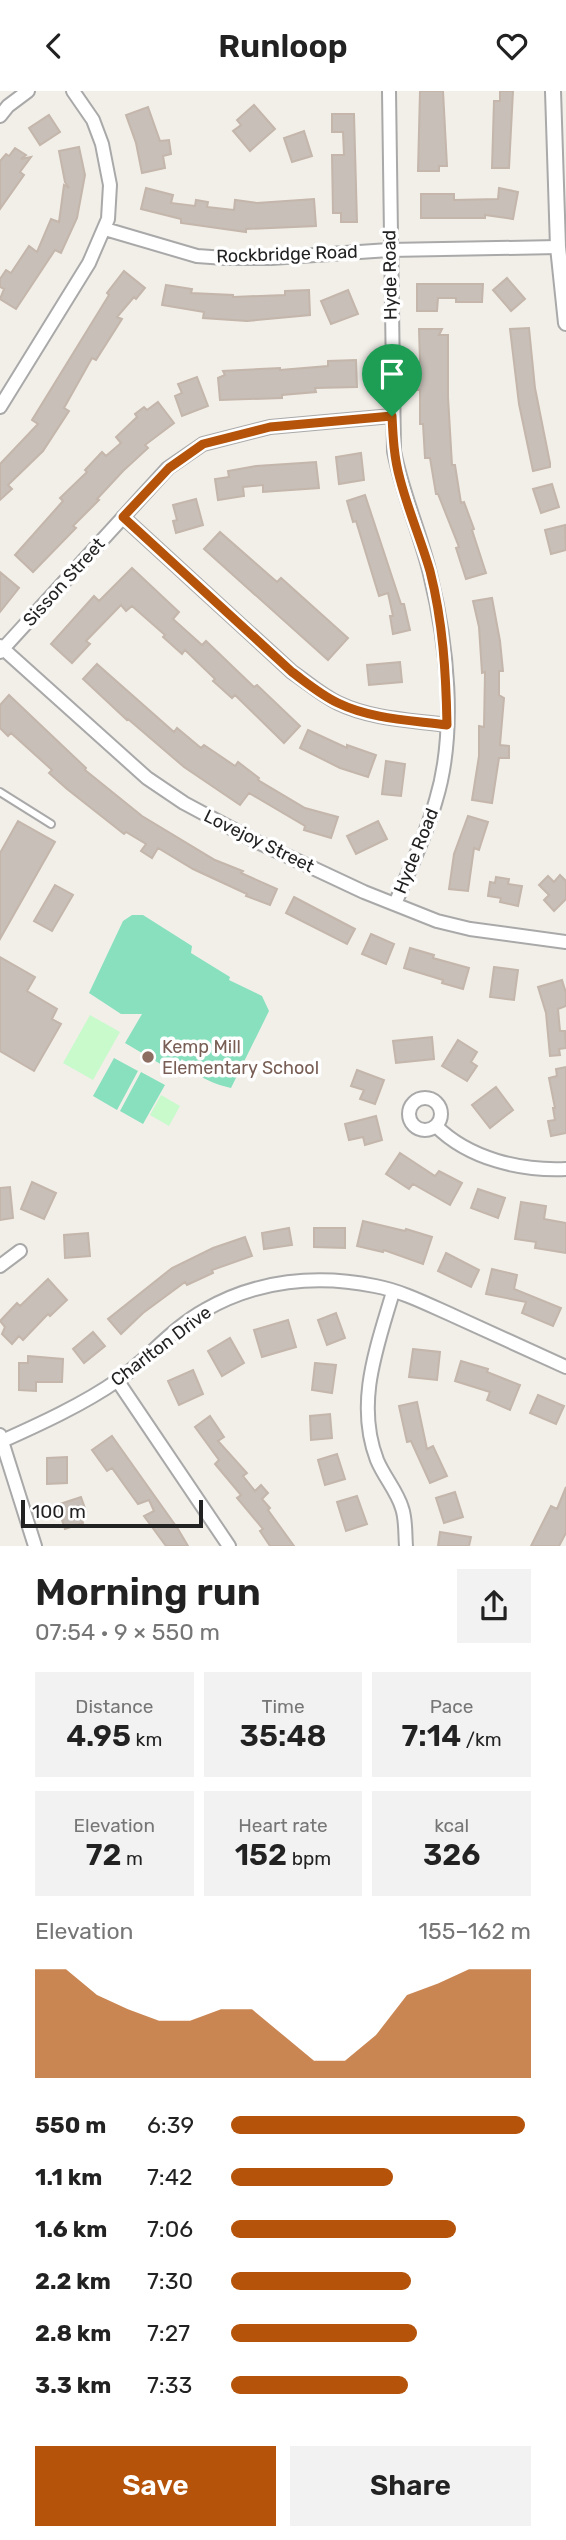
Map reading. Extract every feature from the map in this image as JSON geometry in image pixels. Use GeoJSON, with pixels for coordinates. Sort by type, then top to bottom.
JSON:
{"type":"FeatureCollection","features":[{"type":"Feature","properties":{"kind":"street"},"geometry":{"type":"LineString","coordinates":[[0,116],[8,106],[29,91]]}},
{"type":"Feature","properties":{"kind":"street"},"geometry":{"type":"LineString","coordinates":[[0,407],[89,263],[108,219],[110,185],[102,144],[93,120],[73,91]]}},
{"type":"Feature","properties":{"kind":"street","name":"Hyde Road"},"geometry":{"type":"LineString","coordinates":[[389,91],[394,451],[439,613],[446,667],[447,725],[445,756],[436,800],[395,904]]}},
{"type":"Feature","properties":{"kind":"street"},"geometry":{"type":"LineString","coordinates":[[553,91],[558,247],[566,323]]}},
{"type":"Feature","properties":{"kind":"street","name":"Rockbridge Road"},"geometry":{"type":"LineString","coordinates":[[104,229],[197,256],[225,258],[271,258],[390,250],[558,247]]}},
{"type":"Feature","properties":{"kind":"street","name":"Sisson Street"},"geometry":{"type":"LineString","coordinates":[[1,649],[169,468],[203,444],[270,427],[392,416]]}},
{"type":"Feature","properties":{"kind":"street"},"geometry":{"type":"LineString","coordinates":[[123,517],[292,672],[319,692],[338,703],[370,715],[447,725]]}},
{"type":"Feature","properties":{"kind":"street","name":"Lovejoy Street"},"geometry":{"type":"LineString","coordinates":[[1,649],[147,778],[184,803],[253,840],[437,921],[470,929],[566,942]]}},
{"type":"Feature","properties":{"kind":"street"},"geometry":{"type":"LineString","coordinates":[[436,1126],[450,1140],[468,1149],[521,1167],[566,1169]]}},
{"type":"Feature","properties":{"kind":"street"},"geometry":{"type":"LineString","coordinates":[[0,1266],[20,1251]]}},
{"type":"Feature","properties":{"kind":"street","name":"Charlton Drive"},"geometry":{"type":"LineString","coordinates":[[1,1439],[45,1421],[117,1381],[186,1322],[205,1310],[254,1288],[297,1280],[335,1280],[377,1286],[424,1303],[566,1367]]}},
{"type":"Feature","properties":{"kind":"street"},"geometry":{"type":"LineString","coordinates":[[393,1292],[371,1366],[366,1410],[368,1430],[377,1461],[403,1509],[406,1546]]}},
{"type":"Feature","properties":{"kind":"street"},"geometry":{"type":"LineString","coordinates":[[117,1381],[229,1546]]}},
{"type":"Feature","properties":{"kind":"street"},"geometry":{"type":"LineString","coordinates":[[1,1439],[35,1546]]}},
{"type":"Feature","properties":{"kind":"lane"},"geometry":{"type":"LineString","coordinates":[[0,792],[51,824]]}},
{"type":"Feature","properties":{"kind":"green space"},"geometry":{"type":"Polygon","coordinates":[[[132,915],[143,915],[192,946],[191,953],[230,977],[229,980],[262,996],[269,1011],[231,1088],[204,1078],[182,1059],[174,1072],[125,1043],[142,1014],[121,1014],[89,993],[123,921],[132,915]]]}},
{"type":"Feature","properties":{"kind":"green space"},"geometry":{"type":"Polygon","coordinates":[[[90,1015],[120,1032],[93,1080],[63,1063],[90,1015]]]}},
{"type":"Feature","properties":{"kind":"green space"},"geometry":{"type":"Polygon","coordinates":[[[114,1058],[138,1071],[117,1110],[93,1096],[114,1058]]]}},
{"type":"Feature","properties":{"kind":"green space"},"geometry":{"type":"Polygon","coordinates":[[[141,1072],[165,1085],[143,1124],[120,1111],[141,1072]]]}},
{"type":"Feature","properties":{"kind":"green space"},"geometry":{"type":"Polygon","coordinates":[[[161,1095],[180,1106],[169,1126],[150,1115],[161,1095]]]}},
{"type":"Feature","properties":{"kind":"building"},"geometry":{"type":"Polygon","coordinates":[[[420,91],[443,91],[447,166],[439,166],[439,171],[418,171],[420,91]]]}},
{"type":"Feature","properties":{"kind":"building"},"geometry":{"type":"Polygon","coordinates":[[[500,91],[513,91],[509,168],[492,168],[494,101],[500,101],[500,91]]]}},
{"type":"Feature","properties":{"kind":"building"},"geometry":{"type":"Polygon","coordinates":[[[254,105],[275,129],[250,151],[233,131],[241,125],[237,120],[254,105]]]}},
{"type":"Feature","properties":{"kind":"building"},"geometry":{"type":"Polygon","coordinates":[[[148,107],[160,141],[169,140],[171,154],[163,156],[165,168],[142,173],[136,143],[126,115],[148,107]]]}},
{"type":"Feature","properties":{"kind":"building"},"geometry":{"type":"Polygon","coordinates":[[[332,114],[354,114],[357,222],[341,222],[341,213],[333,213],[332,155],[344,155],[343,132],[332,132],[332,114]]]}},
{"type":"Feature","properties":{"kind":"building"},"geometry":{"type":"Polygon","coordinates":[[[49,115],[60,132],[40,145],[29,128],[49,115]]]}},
{"type":"Feature","properties":{"kind":"building"},"geometry":{"type":"Polygon","coordinates":[[[304,131],[312,156],[292,162],[284,138],[304,131]]]}},
{"type":"Feature","properties":{"kind":"building"},"geometry":{"type":"Polygon","coordinates":[[[79,147],[85,175],[77,218],[61,253],[55,250],[16,309],[0,299],[4,289],[0,287],[0,279],[6,270],[11,273],[29,246],[37,252],[51,219],[59,222],[64,185],[69,188],[65,182],[59,151],[79,147]]]}},
{"type":"Feature","properties":{"kind":"building"},"geometry":{"type":"Polygon","coordinates":[[[15,148],[26,155],[21,159],[31,157],[20,172],[24,175],[0,209],[0,161],[6,154],[9,156],[15,148]]]}},
{"type":"Feature","properties":{"kind":"building"},"geometry":{"type":"Polygon","coordinates":[[[146,188],[173,195],[171,203],[195,206],[196,200],[208,202],[207,207],[234,210],[235,200],[257,203],[314,199],[316,226],[246,229],[246,232],[181,223],[181,219],[141,209],[146,188]]]}},
{"type":"Feature","properties":{"kind":"building"},"geometry":{"type":"Polygon","coordinates":[[[499,188],[518,192],[513,219],[485,215],[485,218],[421,218],[421,194],[454,194],[454,200],[498,199],[499,188]]]}},
{"type":"Feature","properties":{"kind":"building"},"geometry":{"type":"Polygon","coordinates":[[[124,271],[145,288],[117,317],[122,319],[96,360],[92,358],[64,408],[69,411],[43,451],[8,485],[12,489],[0,500],[0,464],[38,424],[32,420],[109,295],[107,293],[124,271]]]}},
{"type":"Feature","properties":{"kind":"building"},"geometry":{"type":"Polygon","coordinates":[[[507,278],[525,299],[511,311],[493,290],[507,278]]]}},
{"type":"Feature","properties":{"kind":"building"},"geometry":{"type":"Polygon","coordinates":[[[417,284],[483,284],[482,302],[456,302],[456,298],[438,298],[437,311],[417,311],[417,284]]]}},
{"type":"Feature","properties":{"kind":"building"},"geometry":{"type":"Polygon","coordinates":[[[166,285],[192,289],[191,293],[233,297],[285,295],[285,291],[309,290],[310,315],[247,321],[203,318],[204,312],[162,305],[166,285]]]}},
{"type":"Feature","properties":{"kind":"building"},"geometry":{"type":"Polygon","coordinates":[[[348,290],[358,314],[331,324],[321,301],[348,290]]]}},
{"type":"Feature","properties":{"kind":"building"},"geometry":{"type":"Polygon","coordinates":[[[529,328],[535,388],[550,463],[550,467],[533,471],[519,404],[510,329],[529,328]]]}},
{"type":"Feature","properties":{"kind":"building"},"geometry":{"type":"Polygon","coordinates":[[[419,329],[442,329],[439,335],[448,335],[452,465],[455,465],[461,503],[464,502],[474,529],[472,530],[486,573],[466,579],[456,548],[459,547],[436,494],[430,458],[425,458],[423,424],[420,424],[420,390],[417,390],[419,329]]]}},
{"type":"Feature","properties":{"kind":"building"},"geometry":{"type":"Polygon","coordinates":[[[356,360],[357,387],[315,388],[316,392],[282,395],[282,398],[220,400],[218,378],[225,375],[223,371],[280,370],[328,366],[328,361],[356,360]]]}},
{"type":"Feature","properties":{"kind":"building"},"geometry":{"type":"Polygon","coordinates":[[[197,377],[208,406],[182,416],[175,396],[182,393],[178,384],[197,377]]]}},
{"type":"Feature","properties":{"kind":"building"},"geometry":{"type":"Polygon","coordinates":[[[158,402],[174,423],[145,445],[148,448],[97,499],[99,500],[73,526],[76,528],[33,572],[15,555],[63,501],[60,498],[87,472],[85,470],[102,452],[106,456],[121,443],[116,437],[137,417],[135,414],[158,402]]]}},
{"type":"Feature","properties":{"kind":"building"},"geometry":{"type":"Polygon","coordinates":[[[361,453],[364,480],[339,484],[336,457],[361,453]]]}},
{"type":"Feature","properties":{"kind":"building"},"geometry":{"type":"Polygon","coordinates":[[[316,462],[319,488],[263,492],[263,485],[243,487],[244,496],[218,500],[215,479],[229,477],[228,471],[256,466],[316,462]]]}},
{"type":"Feature","properties":{"kind":"building"},"geometry":{"type":"Polygon","coordinates":[[[552,484],[559,507],[541,513],[533,489],[552,484]]]}},
{"type":"Feature","properties":{"kind":"building"},"geometry":{"type":"Polygon","coordinates":[[[365,495],[401,604],[404,604],[410,630],[393,634],[390,616],[393,616],[388,593],[379,596],[356,521],[353,522],[347,501],[365,495]]]}},
{"type":"Feature","properties":{"kind":"building"},"geometry":{"type":"Polygon","coordinates":[[[196,499],[203,525],[176,533],[173,521],[177,520],[173,505],[196,499]]]}},
{"type":"Feature","properties":{"kind":"building"},"geometry":{"type":"Polygon","coordinates":[[[565,525],[566,550],[551,554],[545,530],[565,525]]]}},
{"type":"Feature","properties":{"kind":"building"},"geometry":{"type":"Polygon","coordinates":[[[220,532],[277,582],[281,578],[348,638],[328,660],[204,549],[220,532]]]}},
{"type":"Feature","properties":{"kind":"building"},"geometry":{"type":"Polygon","coordinates":[[[132,568],[179,612],[173,619],[202,645],[206,641],[300,726],[284,743],[235,695],[232,698],[185,650],[182,654],[132,606],[126,611],[121,605],[86,641],[90,644],[72,663],[51,644],[94,596],[99,601],[132,568]]]}},
{"type":"Feature","properties":{"kind":"building"},"geometry":{"type":"Polygon","coordinates":[[[0,572],[19,588],[0,612],[0,572]]]}},
{"type":"Feature","properties":{"kind":"building"},"geometry":{"type":"Polygon","coordinates":[[[492,598],[503,671],[499,671],[499,695],[504,698],[500,745],[509,746],[509,758],[499,758],[492,803],[472,800],[479,756],[479,726],[484,727],[485,672],[482,673],[479,627],[473,601],[492,598]]]}},
{"type":"Feature","properties":{"kind":"building"},"geometry":{"type":"Polygon","coordinates":[[[400,662],[402,682],[369,685],[367,665],[400,662]]]}},
{"type":"Feature","properties":{"kind":"building"},"geometry":{"type":"Polygon","coordinates":[[[97,664],[174,732],[177,728],[201,748],[204,745],[235,766],[238,762],[259,778],[258,780],[305,808],[338,817],[331,838],[304,830],[305,826],[249,793],[240,805],[184,767],[83,679],[97,664]]]}},
{"type":"Feature","properties":{"kind":"building"},"geometry":{"type":"Polygon","coordinates":[[[9,695],[86,768],[85,770],[142,816],[215,860],[277,889],[270,905],[246,896],[247,894],[193,869],[158,848],[152,858],[141,851],[146,844],[126,832],[124,834],[67,789],[49,773],[52,770],[11,733],[8,736],[0,728],[0,705],[9,695]]]}},
{"type":"Feature","properties":{"kind":"building"},"geometry":{"type":"Polygon","coordinates":[[[308,730],[347,748],[347,745],[376,755],[368,777],[340,768],[300,748],[308,730]]]}},
{"type":"Feature","properties":{"kind":"building"},"geometry":{"type":"Polygon","coordinates":[[[386,761],[405,764],[401,796],[382,794],[386,761]]]}},
{"type":"Feature","properties":{"kind":"building"},"geometry":{"type":"Polygon","coordinates":[[[468,816],[488,822],[479,850],[474,848],[468,891],[449,889],[454,854],[468,816]]]}},
{"type":"Feature","properties":{"kind":"building"},"geometry":{"type":"Polygon","coordinates":[[[18,821],[55,842],[0,939],[0,853],[18,821]]]}},
{"type":"Feature","properties":{"kind":"building"},"geometry":{"type":"Polygon","coordinates":[[[378,821],[387,839],[356,854],[347,836],[378,821]]]}},
{"type":"Feature","properties":{"kind":"building"},"geometry":{"type":"Polygon","coordinates":[[[560,875],[566,881],[566,899],[554,911],[544,900],[549,895],[539,885],[548,876],[554,882],[560,875]]]}},
{"type":"Feature","properties":{"kind":"building"},"geometry":{"type":"Polygon","coordinates":[[[496,877],[509,879],[508,884],[522,886],[518,906],[500,902],[501,898],[488,896],[490,882],[495,883],[496,877]]]}},
{"type":"Feature","properties":{"kind":"building"},"geometry":{"type":"Polygon","coordinates":[[[55,885],[73,895],[52,931],[34,921],[55,885]]]}},
{"type":"Feature","properties":{"kind":"building"},"geometry":{"type":"Polygon","coordinates":[[[294,897],[355,929],[347,944],[286,913],[294,897]]]}},
{"type":"Feature","properties":{"kind":"building"},"geometry":{"type":"Polygon","coordinates":[[[371,934],[394,944],[386,964],[362,954],[371,934]]]}},
{"type":"Feature","properties":{"kind":"building"},"geometry":{"type":"Polygon","coordinates":[[[410,948],[469,968],[463,989],[404,968],[410,948]]]}},
{"type":"Feature","properties":{"kind":"building"},"geometry":{"type":"Polygon","coordinates":[[[0,957],[35,977],[27,991],[57,1009],[52,1019],[61,1024],[34,1071],[0,1051],[0,957]]]}},
{"type":"Feature","properties":{"kind":"building"},"geometry":{"type":"Polygon","coordinates":[[[494,967],[518,970],[514,1000],[490,997],[494,967]]]}},
{"type":"Feature","properties":{"kind":"building"},"geometry":{"type":"Polygon","coordinates":[[[562,980],[566,1006],[558,1009],[560,1031],[565,1031],[566,1048],[559,1049],[560,1055],[550,1056],[546,1013],[538,987],[562,980]]]}},
{"type":"Feature","properties":{"kind":"building"},"geometry":{"type":"Polygon","coordinates":[[[432,1037],[434,1059],[396,1063],[393,1041],[432,1037]]]}},
{"type":"Feature","properties":{"kind":"building"},"geometry":{"type":"Polygon","coordinates":[[[458,1040],[477,1052],[471,1062],[477,1066],[467,1081],[442,1066],[458,1040]]]}},
{"type":"Feature","properties":{"kind":"building"},"geometry":{"type":"Polygon","coordinates":[[[566,1067],[566,1133],[551,1136],[548,1121],[555,1120],[555,1108],[549,1078],[557,1076],[556,1069],[566,1067]]]}},
{"type":"Feature","properties":{"kind":"building"},"geometry":{"type":"Polygon","coordinates":[[[357,1070],[384,1080],[375,1104],[360,1099],[364,1090],[351,1086],[357,1070]]]}},
{"type":"Feature","properties":{"kind":"building"},"geometry":{"type":"Polygon","coordinates":[[[496,1087],[513,1110],[490,1128],[472,1105],[496,1087]]]}},
{"type":"Feature","properties":{"kind":"building"},"geometry":{"type":"Polygon","coordinates":[[[376,1116],[382,1140],[365,1145],[363,1137],[349,1140],[345,1124],[376,1116]]]}},
{"type":"Feature","properties":{"kind":"building"},"geometry":{"type":"Polygon","coordinates":[[[400,1153],[435,1176],[439,1171],[462,1183],[450,1205],[413,1184],[409,1189],[386,1174],[400,1153]]]}},
{"type":"Feature","properties":{"kind":"building"},"geometry":{"type":"Polygon","coordinates":[[[32,1182],[56,1193],[44,1219],[21,1209],[32,1182]]]}},
{"type":"Feature","properties":{"kind":"building"},"geometry":{"type":"Polygon","coordinates":[[[10,1187],[13,1218],[0,1220],[0,1188],[10,1187]]]}},
{"type":"Feature","properties":{"kind":"building"},"geometry":{"type":"Polygon","coordinates":[[[478,1189],[505,1198],[498,1218],[471,1208],[478,1189]]]}},
{"type":"Feature","properties":{"kind":"building"},"geometry":{"type":"Polygon","coordinates":[[[521,1202],[546,1206],[544,1219],[566,1223],[566,1253],[535,1248],[536,1242],[515,1239],[521,1202]]]}},
{"type":"Feature","properties":{"kind":"building"},"geometry":{"type":"Polygon","coordinates":[[[363,1221],[432,1237],[423,1264],[384,1250],[383,1252],[357,1246],[363,1221]]]}},
{"type":"Feature","properties":{"kind":"building"},"geometry":{"type":"Polygon","coordinates":[[[289,1228],[292,1245],[264,1249],[262,1233],[289,1228]]]}},
{"type":"Feature","properties":{"kind":"building"},"geometry":{"type":"Polygon","coordinates":[[[314,1228],[345,1228],[345,1248],[314,1247],[314,1228]]]}},
{"type":"Feature","properties":{"kind":"building"},"geometry":{"type":"Polygon","coordinates":[[[88,1233],[90,1256],[65,1258],[64,1235],[88,1233]]]}},
{"type":"Feature","properties":{"kind":"building"},"geometry":{"type":"Polygon","coordinates":[[[245,1237],[252,1256],[212,1270],[213,1273],[187,1285],[185,1282],[143,1313],[121,1334],[108,1319],[172,1268],[213,1248],[245,1237]]]}},
{"type":"Feature","properties":{"kind":"building"},"geometry":{"type":"Polygon","coordinates":[[[446,1253],[479,1270],[471,1287],[438,1271],[446,1253]]]}},
{"type":"Feature","properties":{"kind":"building"},"geometry":{"type":"Polygon","coordinates":[[[492,1269],[517,1275],[514,1289],[561,1308],[553,1326],[522,1313],[526,1302],[486,1294],[492,1269]]]}},
{"type":"Feature","properties":{"kind":"building"},"geometry":{"type":"Polygon","coordinates":[[[48,1279],[67,1300],[50,1316],[48,1314],[23,1340],[19,1336],[12,1344],[2,1334],[5,1327],[0,1321],[17,1303],[20,1306],[48,1279]]]}},
{"type":"Feature","properties":{"kind":"building"},"geometry":{"type":"Polygon","coordinates":[[[336,1313],[345,1338],[327,1345],[318,1320],[336,1313]]]}},
{"type":"Feature","properties":{"kind":"building"},"geometry":{"type":"Polygon","coordinates":[[[288,1320],[296,1347],[262,1357],[254,1330],[288,1320]]]}},
{"type":"Feature","properties":{"kind":"building"},"geometry":{"type":"Polygon","coordinates":[[[93,1332],[105,1346],[84,1363],[73,1349],[93,1332]]]}},
{"type":"Feature","properties":{"kind":"building"},"geometry":{"type":"Polygon","coordinates":[[[230,1338],[244,1363],[222,1376],[208,1351],[230,1338]]]}},
{"type":"Feature","properties":{"kind":"building"},"geometry":{"type":"Polygon","coordinates":[[[413,1349],[440,1352],[437,1380],[409,1377],[413,1349]]]}},
{"type":"Feature","properties":{"kind":"building"},"geometry":{"type":"Polygon","coordinates":[[[28,1356],[63,1359],[62,1382],[36,1382],[36,1391],[19,1390],[19,1363],[28,1363],[28,1356]]]}},
{"type":"Feature","properties":{"kind":"building"},"geometry":{"type":"Polygon","coordinates":[[[461,1361],[488,1369],[487,1372],[520,1385],[510,1410],[487,1400],[490,1392],[455,1381],[461,1361]]]}},
{"type":"Feature","properties":{"kind":"building"},"geometry":{"type":"Polygon","coordinates":[[[315,1363],[336,1365],[332,1393],[312,1390],[315,1363]]]}},
{"type":"Feature","properties":{"kind":"building"},"geometry":{"type":"Polygon","coordinates":[[[193,1370],[203,1394],[179,1405],[168,1381],[193,1370]]]}},
{"type":"Feature","properties":{"kind":"building"},"geometry":{"type":"Polygon","coordinates":[[[538,1395],[564,1406],[556,1424],[530,1413],[538,1395]]]}},
{"type":"Feature","properties":{"kind":"building"},"geometry":{"type":"Polygon","coordinates":[[[417,1402],[427,1449],[433,1446],[447,1476],[430,1483],[411,1441],[407,1442],[399,1406],[417,1402]]]}},
{"type":"Feature","properties":{"kind":"building"},"geometry":{"type":"Polygon","coordinates":[[[330,1414],[332,1438],[311,1440],[310,1416],[330,1414]]]}},
{"type":"Feature","properties":{"kind":"building"},"geometry":{"type":"Polygon","coordinates":[[[210,1416],[224,1437],[218,1441],[247,1473],[243,1476],[255,1491],[261,1485],[268,1493],[262,1499],[294,1546],[270,1546],[260,1531],[263,1529],[237,1498],[241,1495],[215,1464],[219,1460],[195,1427],[210,1416]]]}},
{"type":"Feature","properties":{"kind":"building"},"geometry":{"type":"Polygon","coordinates":[[[112,1436],[188,1546],[166,1546],[144,1516],[154,1511],[149,1500],[138,1504],[112,1468],[107,1471],[92,1450],[112,1436]]]}},
{"type":"Feature","properties":{"kind":"building"},"geometry":{"type":"Polygon","coordinates":[[[337,1454],[345,1479],[325,1485],[318,1460],[337,1454]]]}},
{"type":"Feature","properties":{"kind":"building"},"geometry":{"type":"Polygon","coordinates":[[[67,1457],[67,1483],[47,1484],[47,1458],[67,1457]]]}},
{"type":"Feature","properties":{"kind":"building"},"geometry":{"type":"Polygon","coordinates":[[[566,1487],[566,1533],[559,1546],[531,1546],[551,1506],[557,1509],[566,1487]]]}},
{"type":"Feature","properties":{"kind":"building"},"geometry":{"type":"Polygon","coordinates":[[[455,1492],[463,1517],[444,1523],[436,1498],[455,1492]]]}},
{"type":"Feature","properties":{"kind":"building"},"geometry":{"type":"Polygon","coordinates":[[[357,1496],[367,1524],[346,1531],[337,1502],[357,1496]]]}},
{"type":"Feature","properties":{"kind":"building"},"geometry":{"type":"Polygon","coordinates":[[[81,1497],[86,1511],[79,1513],[83,1523],[65,1529],[57,1505],[81,1497]]]}},
{"type":"Feature","properties":{"kind":"building"},"geometry":{"type":"Polygon","coordinates":[[[440,1532],[471,1537],[469,1546],[438,1546],[440,1532]]]}},
{"type":"Feature","properties":{"kind":"place","name":"Kemp Mill Elementary School"},"geometry":{"type":"Point","coordinates":[148,1057]}},
{"type":"Feature","properties":{"kind":"route"},"geometry":{"type":"LineString","coordinates":[[392,416],[394,451],[400,479],[429,570],[439,613],[446,667],[447,725],[370,715],[338,703],[319,692],[292,672],[123,517],[169,468],[203,444],[270,427],[392,416]]}}]}
